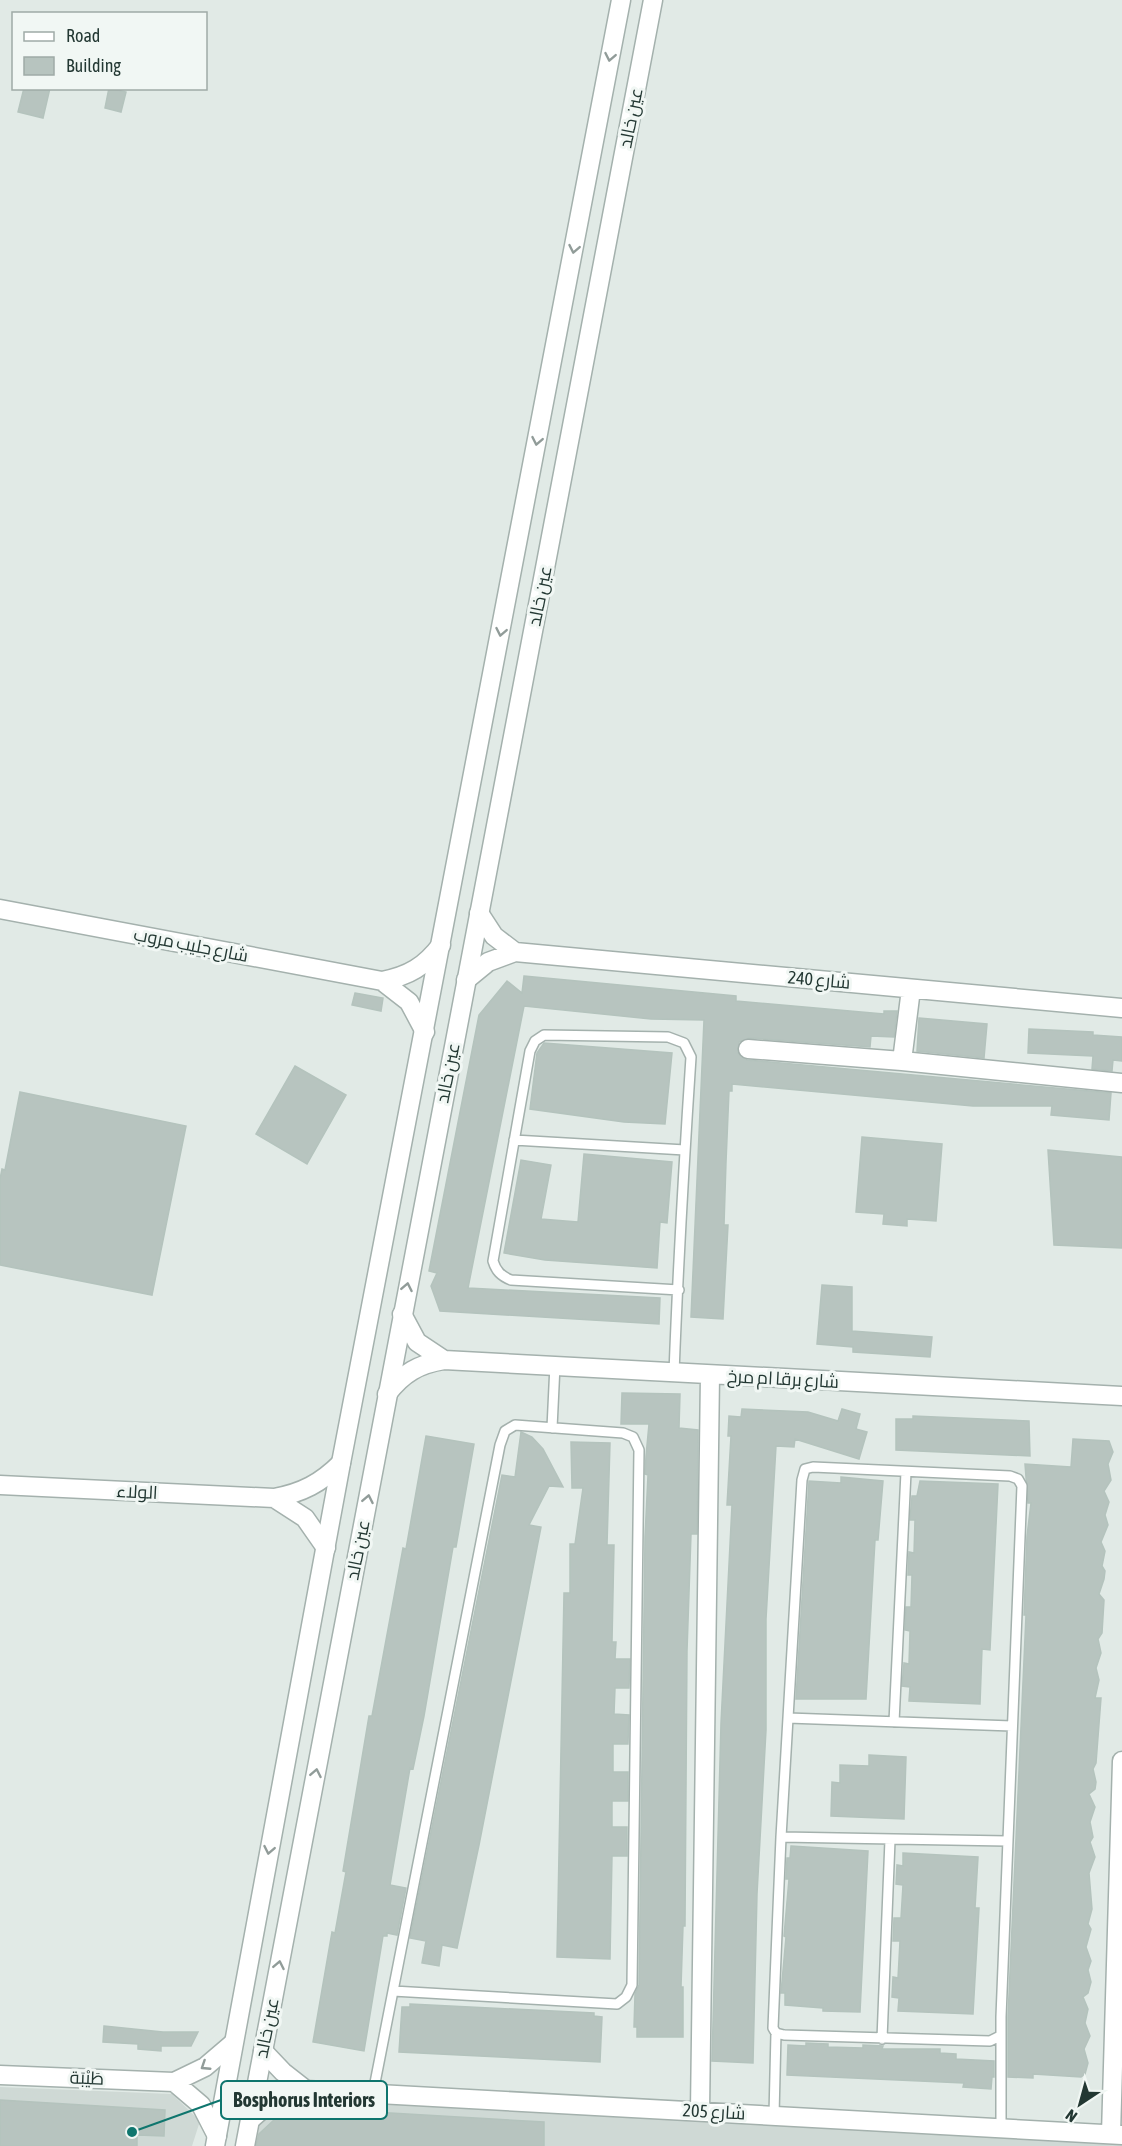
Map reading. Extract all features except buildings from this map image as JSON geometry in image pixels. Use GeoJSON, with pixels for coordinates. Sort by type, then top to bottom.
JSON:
{"type":"FeatureCollection","features":[{"type":"Feature","properties":{"kind":"street","name":"عين خالد"},"geometry":{"type":"LineString","coordinates":[[216,2141],[232,2044],[341,1463],[621,0]]}},
{"type":"Feature","properties":{"kind":"street","name":"عين خالد"},"geometry":{"type":"LineString","coordinates":[[245,2146],[653,0]]}},
{"type":"Feature","properties":{"kind":"street","name":"شارع جليب مروب"},"geometry":{"type":"LineString","coordinates":[[0,909],[382,981],[400,978],[416,970],[441,945]]}},
{"type":"Feature","properties":{"kind":"street"},"geometry":{"type":"LineString","coordinates":[[479,914],[494,936],[515,952]]}},
{"type":"Feature","properties":{"kind":"street","name":"شارع 240"},"geometry":{"type":"LineString","coordinates":[[466,980],[488,962],[515,952],[1122,1008]]}},
{"type":"Feature","properties":{"kind":"street","name":"شارع جليب مروب"},"geometry":{"type":"LineString","coordinates":[[382,981],[409,1002],[425,1032]]}},
{"type":"Feature","properties":{"kind":"street"},"geometry":{"type":"LineString","coordinates":[[902,1061],[912,989]]}},
{"type":"Feature","properties":{"kind":"street"},"geometry":{"type":"LineString","coordinates":[[748,1049],[902,1061],[1122,1083]]}},
{"type":"Feature","properties":{"kind":"street"},"geometry":{"type":"LineString","coordinates":[[402,1314],[417,1342],[444,1360]]}},
{"type":"Feature","properties":{"kind":"street","name":"شارع برقا ام مرخ"},"geometry":{"type":"LineString","coordinates":[[387,1394],[398,1380],[411,1370],[427,1362],[444,1360],[1122,1396]]}},
{"type":"Feature","properties":{"kind":"street"},"geometry":{"type":"LineString","coordinates":[[700,2111],[710,1375]]}},
{"type":"Feature","properties":{"kind":"street","name":"الولاء"},"geometry":{"type":"LineString","coordinates":[[0,1485],[274,1498],[311,1488],[341,1463]]}},
{"type":"Feature","properties":{"kind":"street"},"geometry":{"type":"LineString","coordinates":[[274,1498],[305,1518],[326,1548]]}},
{"type":"Feature","properties":{"kind":"street"},"geometry":{"type":"LineString","coordinates":[[1117,2134],[1122,1761]]}},
{"type":"Feature","properties":{"kind":"street","name":"طَيْبَة"},"geometry":{"type":"LineString","coordinates":[[0,2075],[174,2082],[205,2067],[232,2044]]}},
{"type":"Feature","properties":{"kind":"street"},"geometry":{"type":"LineString","coordinates":[[263,2051],[283,2072],[306,2090]]}},
{"type":"Feature","properties":{"kind":"street"},"geometry":{"type":"LineString","coordinates":[[174,2082],[201,2105],[216,2141]]}},
{"type":"Feature","properties":{"kind":"street","name":"شارع 205"},"geometry":{"type":"LineString","coordinates":[[250,2120],[274,2099],[306,2090],[1117,2134]]}},
{"type":"Feature","properties":{"kind":"lane"},"geometry":{"type":"LineString","coordinates":[[674,1373],[679,1290],[685,1150],[691,1057],[684,1043],[668,1037],[544,1035],[530,1051],[493,1261],[499,1273],[511,1280],[679,1290]]}},
{"type":"Feature","properties":{"kind":"lane"},"geometry":{"type":"LineString","coordinates":[[514,1140],[685,1150]]}},
{"type":"Feature","properties":{"kind":"lane"},"geometry":{"type":"LineString","coordinates":[[552,1428],[555,1365]]}},
{"type":"Feature","properties":{"kind":"lane"},"geometry":{"type":"LineString","coordinates":[[374,2093],[393,1991],[500,1445],[505,1431],[515,1425],[622,1433],[633,1437],[639,1450],[632,1985],[626,1997],[617,2004],[393,1991]]}},
{"type":"Feature","properties":{"kind":"lane"},"geometry":{"type":"LineString","coordinates":[[774,2115],[776,2033],[772,2017],[802,1473],[805,1469],[813,1467],[1010,1476],[1017,1479],[1022,1486],[1000,2036],[1001,2128]]}},
{"type":"Feature","properties":{"kind":"lane"},"geometry":{"type":"LineString","coordinates":[[894,1722],[906,1472]]}},
{"type":"Feature","properties":{"kind":"lane"},"geometry":{"type":"LineString","coordinates":[[788,1718],[1012,1726]]}},
{"type":"Feature","properties":{"kind":"lane"},"geometry":{"type":"LineString","coordinates":[[781,1837],[1007,1841]]}},
{"type":"Feature","properties":{"kind":"lane"},"geometry":{"type":"LineString","coordinates":[[882,2039],[890,1840]]}},
{"type":"Feature","properties":{"kind":"lane"},"geometry":{"type":"LineString","coordinates":[[776,2033],[882,2039],[990,2041],[1000,2036]]}},
{"type":"Feature","properties":{"kind":"shaded area"},"geometry":{"type":"Polygon","coordinates":[[[0,2087],[172,2094],[200,2121],[192,2146],[0,2146],[0,2087]]]}},
{"type":"Feature","properties":{"kind":"shaded area"},"geometry":{"type":"Polygon","coordinates":[[[302,2098],[1122,2144],[1122,2146],[255,2146],[260,2124],[277,2106],[302,2098]]]}},
{"type":"Feature","properties":{"kind":"place","name":"Bosphorus Interiors"},"geometry":{"type":"Point","coordinates":[132,2132]}}]}
